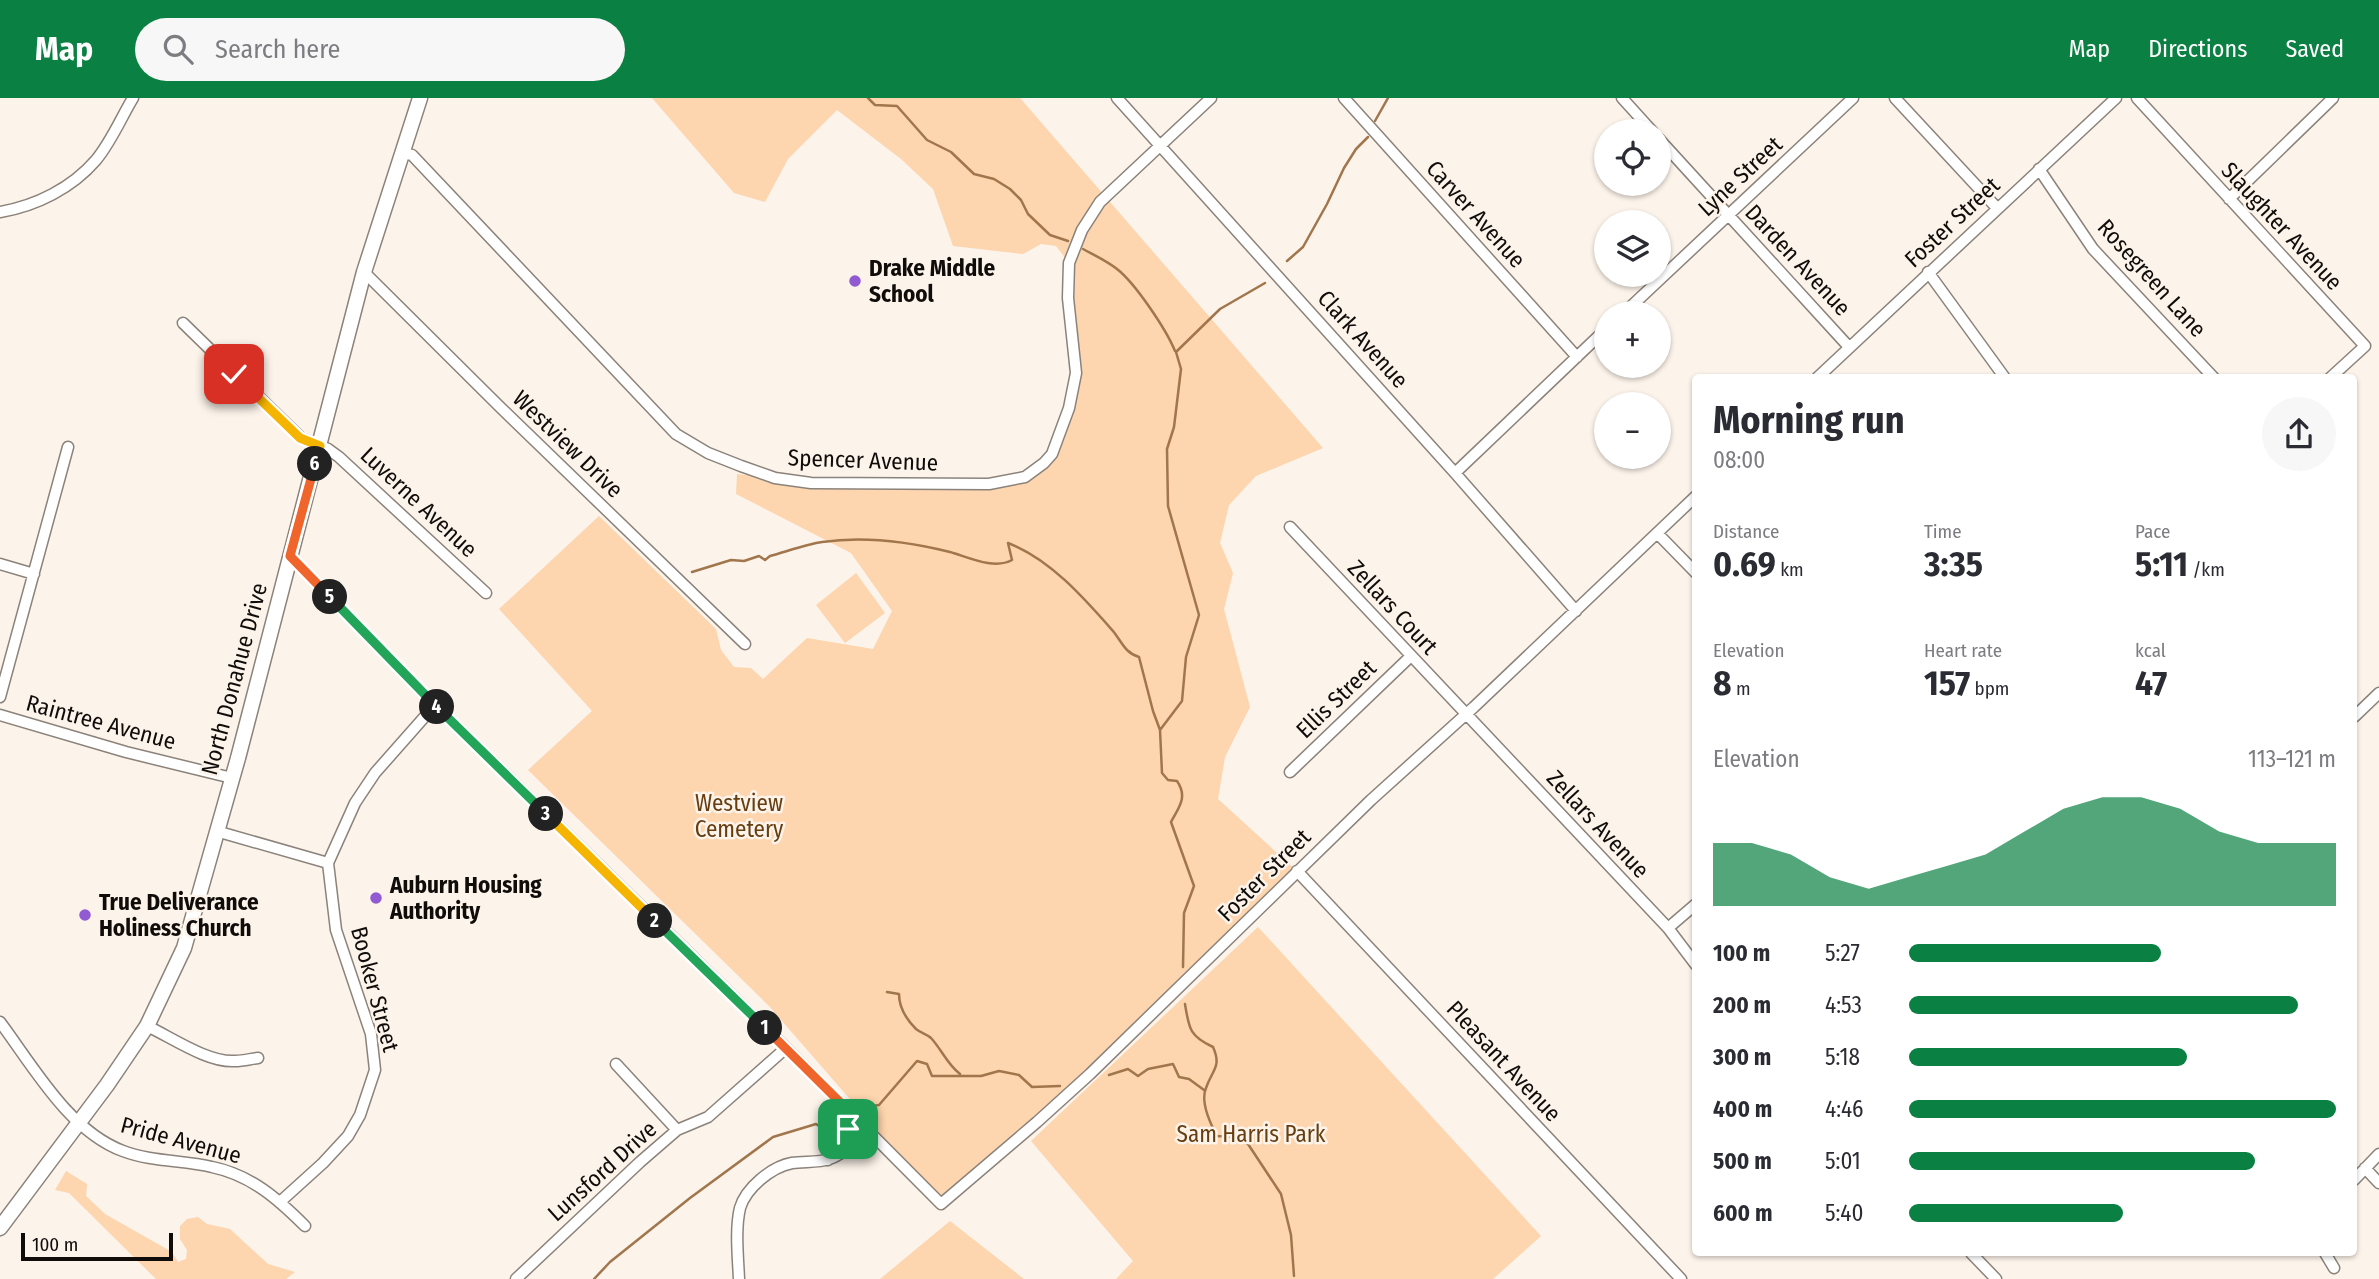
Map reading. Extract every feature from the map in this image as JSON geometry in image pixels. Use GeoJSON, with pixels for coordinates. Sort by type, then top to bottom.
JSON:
{"type":"FeatureCollection","features":[{"type":"Feature","properties":{"kind":"street"},"geometry":{"type":"LineString","coordinates":[[0,212],[37,202],[69,184],[96,159],[133,98]]}},
{"type":"Feature","properties":{"kind":"street","name":"North Donahue Drive"},"geometry":{"type":"LineString","coordinates":[[0,1228],[148,1026],[184,948],[232,778],[364,272],[420,98]]}},
{"type":"Feature","properties":{"kind":"street","name":"Clark Avenue"},"geometry":{"type":"LineString","coordinates":[[1117,98],[1576,611]]}},
{"type":"Feature","properties":{"kind":"street","name":"Spencer Avenue"},"geometry":{"type":"LineString","coordinates":[[403,153],[412,155],[676,434],[708,453],[775,478],[811,483],[989,484],[1025,477],[1044,464],[1058,443],[1076,373],[1068,298],[1069,263],[1082,230],[1100,202],[1211,98]]}},
{"type":"Feature","properties":{"kind":"street","name":"Carver Avenue"},"geometry":{"type":"LineString","coordinates":[[1344,98],[1577,357]]}},
{"type":"Feature","properties":{"kind":"street"},"geometry":{"type":"LineString","coordinates":[[1622,98],[1641,119]]}},
{"type":"Feature","properties":{"kind":"street","name":"Lyne Street"},"geometry":{"type":"LineString","coordinates":[[1637,301],[1853,98]]}},
{"type":"Feature","properties":{"kind":"street"},"geometry":{"type":"LineString","coordinates":[[1895,98],[1997,208]]}},
{"type":"Feature","properties":{"kind":"street","name":"Foster Street"},"geometry":{"type":"LineString","coordinates":[[1821,374],[2116,98]]}},
{"type":"Feature","properties":{"kind":"street","name":"Slaughter Avenue"},"geometry":{"type":"LineString","coordinates":[[2137,98],[2365,346],[2334,374]]}},
{"type":"Feature","properties":{"kind":"street"},"geometry":{"type":"LineString","coordinates":[[2229,199],[2333,98]]}},
{"type":"Feature","properties":{"kind":"street","name":"Darden Avenue"},"geometry":{"type":"LineString","coordinates":[[1671,152],[1849,347]]}},
{"type":"Feature","properties":{"kind":"street","name":"Rosegreen Lane"},"geometry":{"type":"LineString","coordinates":[[2039,169],[2093,249],[2210,374]]}},
{"type":"Feature","properties":{"kind":"street","name":"Westview Drive"},"geometry":{"type":"LineString","coordinates":[[364,272],[745,644]]}},
{"type":"Feature","properties":{"kind":"street"},"geometry":{"type":"LineString","coordinates":[[1928,272],[2002,374]]}},
{"type":"Feature","properties":{"kind":"street","name":"Luverne Avenue"},"geometry":{"type":"LineString","coordinates":[[183,323],[300,438],[339,457],[486,593]]}},
{"type":"Feature","properties":{"kind":"street"},"geometry":{"type":"LineString","coordinates":[[1455,473],[1594,341]]}},
{"type":"Feature","properties":{"kind":"street"},"geometry":{"type":"LineString","coordinates":[[0,697],[68,447]]}},
{"type":"Feature","properties":{"kind":"street","name":"Foster Street"},"geometry":{"type":"LineString","coordinates":[[863,1125],[941,1204],[1090,1074],[1297,872],[1692,500]]}},
{"type":"Feature","properties":{"kind":"street","name":"Zellars Court"},"geometry":{"type":"LineString","coordinates":[[1290,527],[1465,715]]}},
{"type":"Feature","properties":{"kind":"street"},"geometry":{"type":"LineString","coordinates":[[1657,533],[1692,569]]}},
{"type":"Feature","properties":{"kind":"street"},"geometry":{"type":"LineString","coordinates":[[290,556],[435,705],[863,1125]]}},
{"type":"Feature","properties":{"kind":"street"},"geometry":{"type":"LineString","coordinates":[[0,564],[34,573]]}},
{"type":"Feature","properties":{"kind":"street","name":"Ellis Street"},"geometry":{"type":"LineString","coordinates":[[1290,772],[1410,656]]}},
{"type":"Feature","properties":{"kind":"street"},"geometry":{"type":"LineString","coordinates":[[2357,715],[2379,694]]}},
{"type":"Feature","properties":{"kind":"street"},"geometry":{"type":"LineString","coordinates":[[216,831],[328,863],[355,803],[374,773],[435,705]]}},
{"type":"Feature","properties":{"kind":"street","name":"Raintree Avenue"},"geometry":{"type":"LineString","coordinates":[[0,715],[126,752],[232,778]]}},
{"type":"Feature","properties":{"kind":"street","name":"Zellars Avenue"},"geometry":{"type":"LineString","coordinates":[[1465,715],[1668,928],[1692,960]]}},
{"type":"Feature","properties":{"kind":"street","name":"Booker Street"},"geometry":{"type":"LineString","coordinates":[[281,1201],[348,1136],[360,1115],[375,1070],[371,1034],[336,930],[328,863]]}},
{"type":"Feature","properties":{"kind":"street","name":"Pleasant Avenue"},"geometry":{"type":"LineString","coordinates":[[1297,872],[1676,1277]]}},
{"type":"Feature","properties":{"kind":"street"},"geometry":{"type":"LineString","coordinates":[[1668,928],[1692,907]]}},
{"type":"Feature","properties":{"kind":"street","name":"Pride Avenue"},"geometry":{"type":"LineString","coordinates":[[0,1022],[46,1086],[100,1139],[122,1151],[150,1159],[213,1167],[250,1181],[281,1201],[305,1226]]}},
{"type":"Feature","properties":{"kind":"street"},"geometry":{"type":"LineString","coordinates":[[148,1026],[184,1046],[208,1055],[233,1062],[258,1058]]}},
{"type":"Feature","properties":{"kind":"street","name":"Lunsford Drive"},"geometry":{"type":"LineString","coordinates":[[516,1279],[677,1130],[708,1117],[786,1048]]}},
{"type":"Feature","properties":{"kind":"street"},"geometry":{"type":"LineString","coordinates":[[616,1064],[677,1130]]}},
{"type":"Feature","properties":{"kind":"street"},"geometry":{"type":"LineString","coordinates":[[739,1279],[739,1211],[744,1197],[778,1168],[791,1163],[828,1160],[829,1149],[848,1129],[863,1125]]}},
{"type":"Feature","properties":{"kind":"street"},"geometry":{"type":"LineString","coordinates":[[2357,1177],[2379,1154]]}},
{"type":"Feature","properties":{"kind":"street"},"geometry":{"type":"LineString","coordinates":[[2365,1168],[2379,1183]]}},
{"type":"Feature","properties":{"kind":"street"},"geometry":{"type":"LineString","coordinates":[[1974,1256],[1996,1279]]}},
{"type":"Feature","properties":{"kind":"street"},"geometry":{"type":"LineString","coordinates":[[2327,1256],[2334,1268]]}},
{"type":"Feature","properties":{"kind":"green space","name":"Westview Cemetery"},"geometry":{"type":"Polygon","coordinates":[[[652,98],[1020,98],[1323,448],[1256,476],[1229,505],[1220,543],[1233,573],[1224,609],[1250,707],[1225,757],[1218,799],[1297,871],[1216,952],[941,1204],[769,1006],[528,770],[592,711],[499,609],[599,516],[716,629],[721,650],[734,667],[751,668],[763,679],[807,638],[873,649],[892,611],[851,553],[736,494],[737,474],[811,483],[1020,478],[1044,464],[1076,373],[1069,263],[1056,246],[1041,244],[1023,254],[953,246],[933,189],[901,159],[837,110],[788,159],[765,202],[734,193],[652,98]]]}},
{"type":"Feature","properties":{"kind":"green space"},"geometry":{"type":"Polygon","coordinates":[[[856,573],[885,613],[845,643],[816,605],[856,573]]]}},
{"type":"Feature","properties":{"kind":"green space","name":"Sam Harris Park"},"geometry":{"type":"Polygon","coordinates":[[[1258,927],[1541,1236],[1493,1279],[1116,1279],[1133,1261],[1031,1141],[1258,927]]]}},
{"type":"Feature","properties":{"kind":"green space"},"geometry":{"type":"Polygon","coordinates":[[[66,1171],[87,1184],[86,1196],[105,1214],[172,1252],[178,1262],[186,1259],[187,1250],[180,1239],[180,1226],[187,1219],[198,1217],[207,1224],[230,1229],[268,1264],[295,1272],[286,1279],[156,1279],[69,1193],[55,1190],[66,1171]]]}},
{"type":"Feature","properties":{"kind":"green space"},"geometry":{"type":"Polygon","coordinates":[[[950,1221],[1024,1279],[880,1279],[950,1221]]]}},
{"type":"Feature","properties":{"kind":"waterway"},"geometry":{"type":"LineString","coordinates":[[868,98],[875,105],[897,106],[927,140],[951,152],[974,174],[994,179],[1010,189],[1021,200],[1028,214],[1050,235],[1068,241]]}},
{"type":"Feature","properties":{"kind":"waterway"},"geometry":{"type":"LineString","coordinates":[[1375,121],[1388,98]]}},
{"type":"Feature","properties":{"kind":"waterway"},"geometry":{"type":"LineString","coordinates":[[1287,261],[1303,247],[1344,168],[1356,149],[1368,137]]}},
{"type":"Feature","properties":{"kind":"waterway"},"geometry":{"type":"LineString","coordinates":[[1083,249],[1109,263],[1124,276],[1149,307],[1175,351]]}},
{"type":"Feature","properties":{"kind":"waterway"},"geometry":{"type":"LineString","coordinates":[[1160,730],[1182,701],[1186,657],[1199,615],[1168,506],[1167,449],[1174,427],[1181,369],[1176,352],[1220,309],[1265,283]]}},
{"type":"Feature","properties":{"kind":"waterway"},"geometry":{"type":"LineString","coordinates":[[692,572],[731,560],[744,561],[759,556],[765,560],[810,544],[838,540],[919,545],[997,564],[1012,560],[1008,543],[1052,569],[1090,606],[1127,650],[1139,657],[1160,730],[1162,773],[1168,780],[1177,781],[1182,792],[1181,802],[1171,822],[1194,886],[1184,913],[1183,967]]}},
{"type":"Feature","properties":{"kind":"waterway"},"geometry":{"type":"LineString","coordinates":[[887,992],[899,994],[902,1008],[910,1022],[931,1038],[960,1074]]}},
{"type":"Feature","properties":{"kind":"waterway"},"geometry":{"type":"LineString","coordinates":[[1185,1004],[1195,1035],[1213,1047],[1216,1054],[1215,1068],[1204,1094],[1209,1119],[1217,1136],[1232,1137],[1248,1144],[1281,1194],[1291,1235],[1294,1276]]}},
{"type":"Feature","properties":{"kind":"waterway"},"geometry":{"type":"LineString","coordinates":[[867,1107],[879,1105],[917,1061],[927,1064],[932,1076],[981,1076],[999,1071],[1019,1075],[1032,1087],[1060,1086]]}},
{"type":"Feature","properties":{"kind":"waterway"},"geometry":{"type":"LineString","coordinates":[[1109,1075],[1128,1069],[1138,1076],[1148,1069],[1173,1064],[1179,1077],[1189,1079],[1204,1090]]}},
{"type":"Feature","properties":{"kind":"waterway"},"geometry":{"type":"LineString","coordinates":[[594,1279],[610,1262],[690,1198],[773,1137],[816,1124],[825,1130]]}},
{"type":"Feature","properties":{"kind":"place","name":"Drake Middle School"},"geometry":{"type":"Point","coordinates":[855,281]}},
{"type":"Feature","properties":{"kind":"place","name":"Auburn Housing Authority"},"geometry":{"type":"Point","coordinates":[376,898]}},
{"type":"Feature","properties":{"kind":"place","name":"True Deliverance Holiness Church"},"geometry":{"type":"Point","coordinates":[85,915]}},
{"type":"Feature","properties":{"kind":"route"},"geometry":{"type":"LineString","coordinates":[[234,374],[300,438],[320,446],[290,556],[435,705],[863,1125],[848,1129]]}}]}
